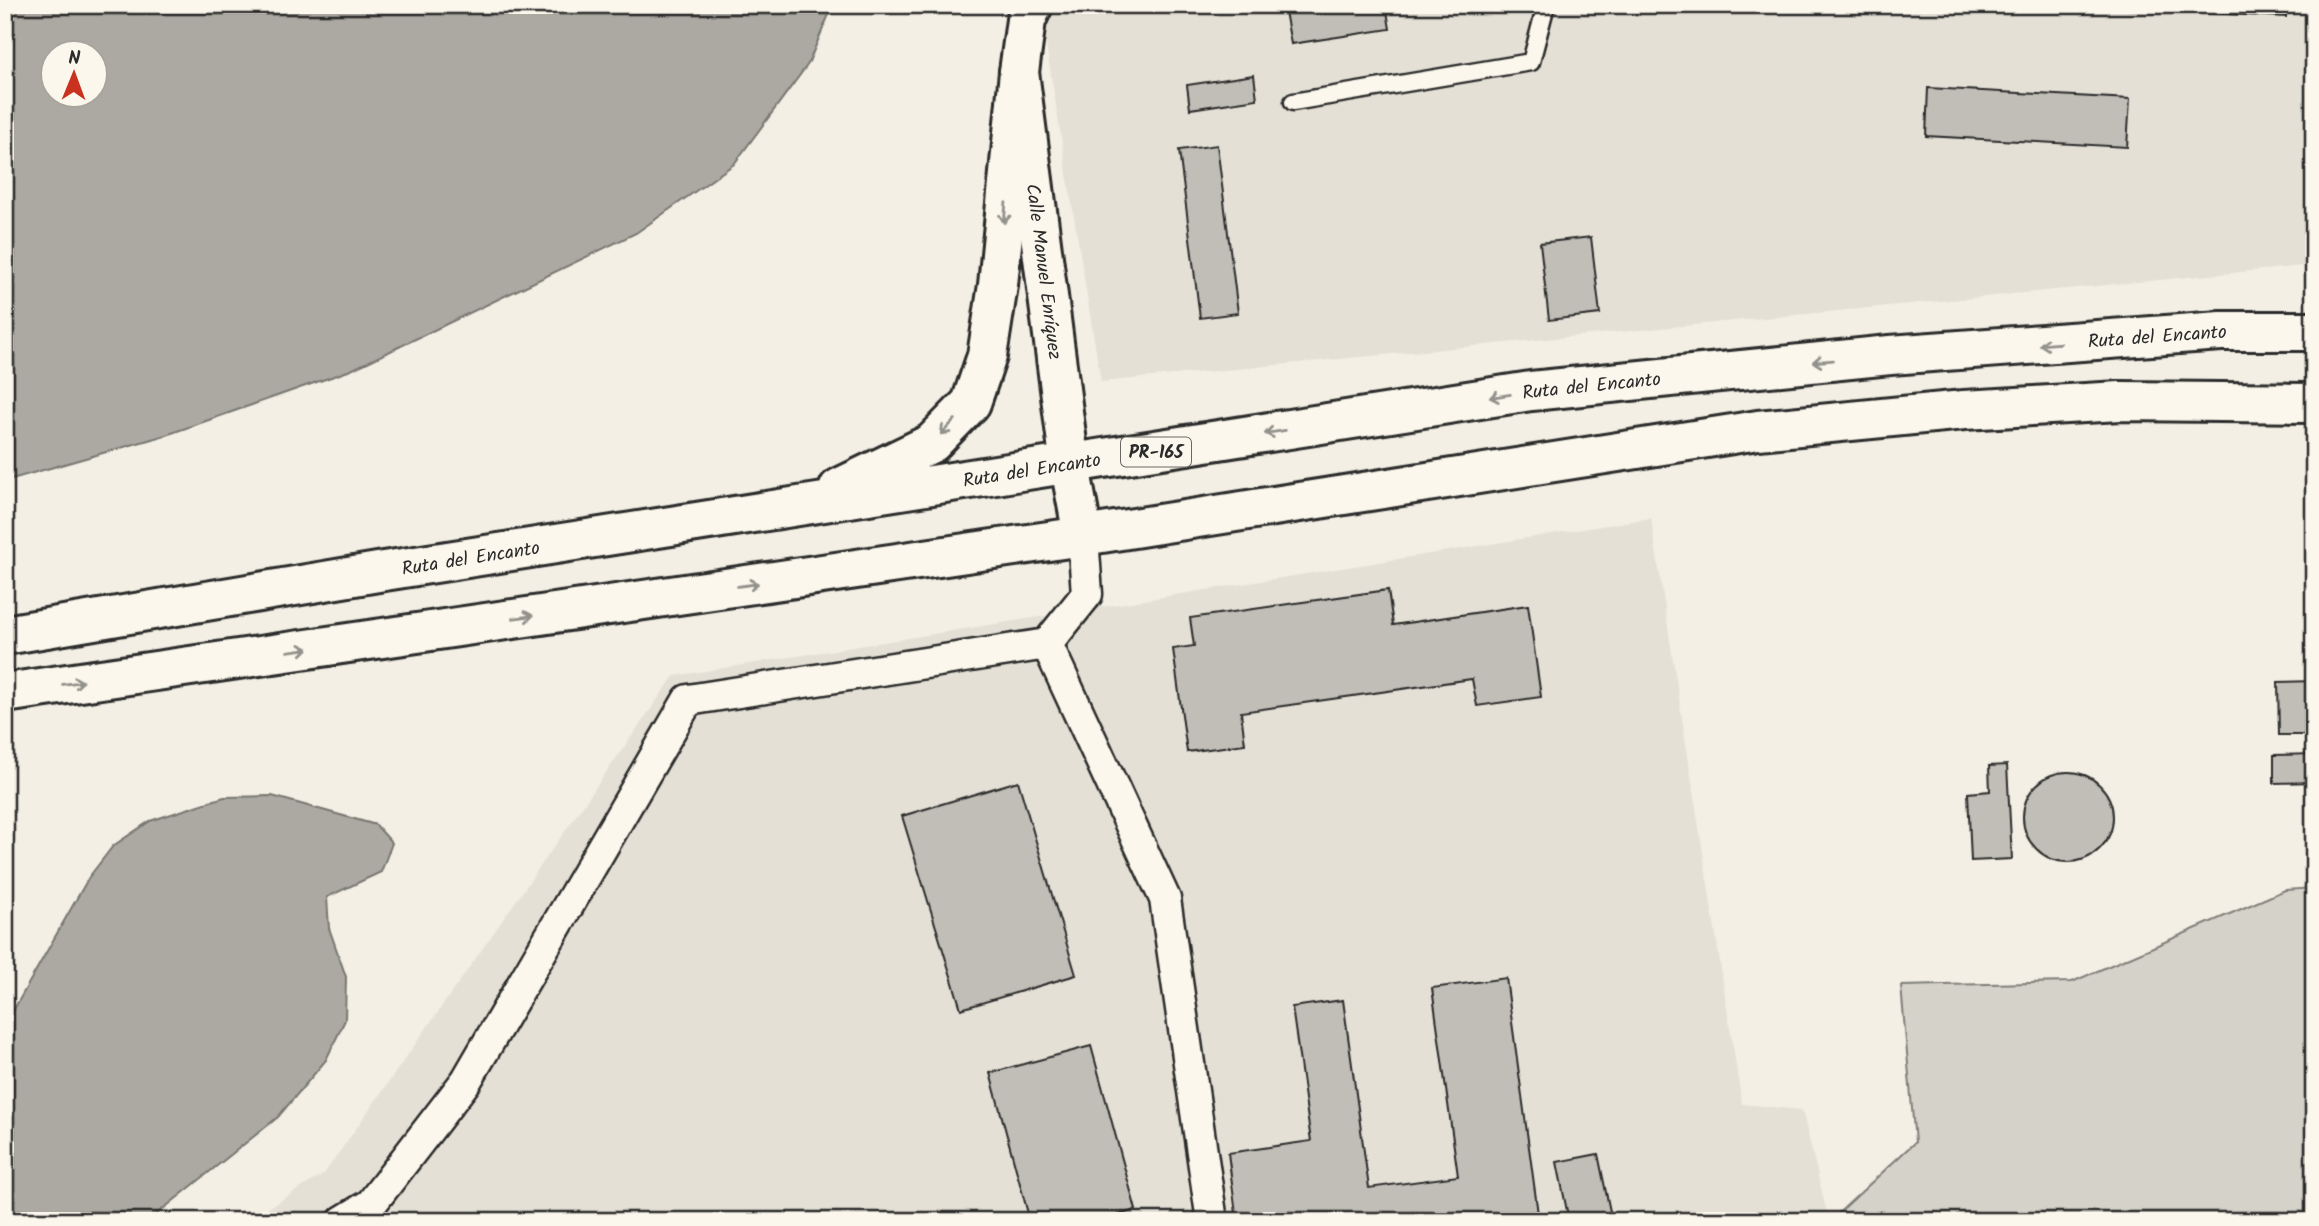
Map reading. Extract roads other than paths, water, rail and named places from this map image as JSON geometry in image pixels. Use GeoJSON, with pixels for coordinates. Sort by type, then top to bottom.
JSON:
{"type":"FeatureCollection","features":[{"type":"Feature","properties":{"kind":"main road","name":"Calle Manuel Enríquez"},"geometry":{"type":"LineString","coordinates":[[1032,5],[1026,20],[1019,72],[1070,466],[1083,536]]}},
{"type":"Feature","properties":{"kind":"main road"},"geometry":{"type":"LineString","coordinates":[[791,508],[932,443],[971,403],[987,356],[998,285],[1019,72]]}},
{"type":"Feature","properties":{"kind":"main road"},"geometry":{"type":"LineString","coordinates":[[2221,331],[2314,311]]}},
{"type":"Feature","properties":{"kind":"main road","name":"Ruta del Encanto"},"geometry":{"type":"LineString","coordinates":[[5,635],[384,571],[1070,466],[1531,391],[1748,367],[2221,331],[2314,331]]}},
{"type":"Feature","properties":{"kind":"main road"},"geometry":{"type":"LineString","coordinates":[[5,693],[1083,536],[1758,430],[1964,410],[2120,401],[2314,403]]}},
{"type":"Feature","properties":{"kind":"street"},"geometry":{"type":"LineString","coordinates":[[343,1221],[371,1204],[466,1081],[688,700],[1047,644],[1087,594],[1083,536]]}},
{"type":"Feature","properties":{"kind":"street"},"geometry":{"type":"LineString","coordinates":[[1047,644],[1165,899],[1212,1221]]}},
{"type":"Feature","properties":{"kind":"lane"},"geometry":{"type":"LineString","coordinates":[[1293,102],[1531,62],[1546,5]]}}]}
